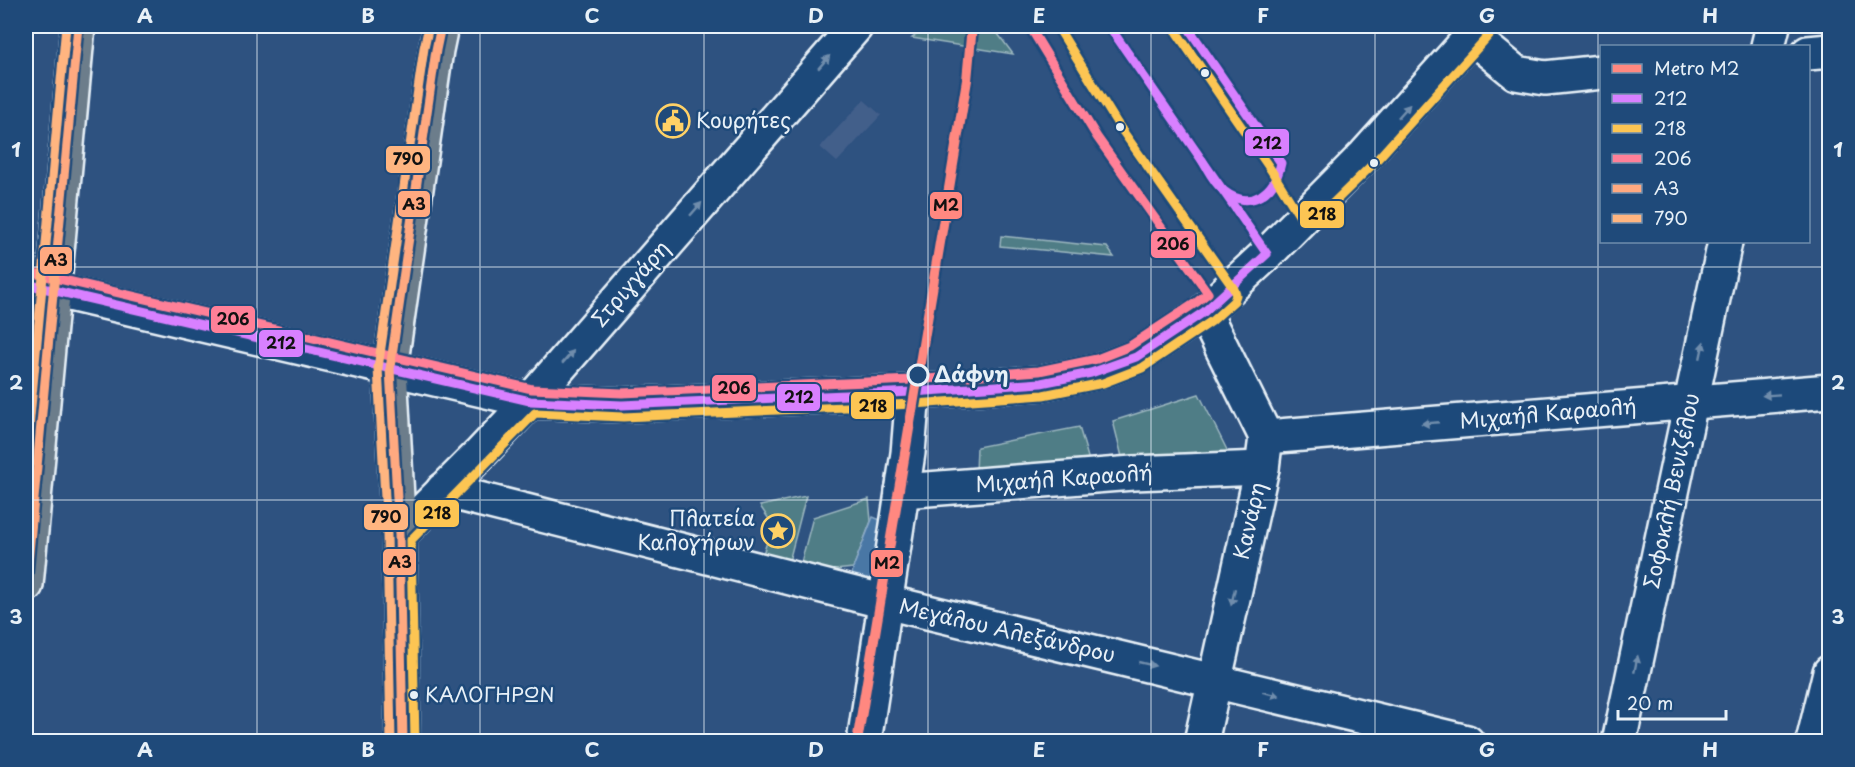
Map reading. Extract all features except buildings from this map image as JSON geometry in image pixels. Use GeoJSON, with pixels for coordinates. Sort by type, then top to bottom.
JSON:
{"type":"FeatureCollection","features":[{"type":"Feature","properties":{"kind":"main road"},"geometry":{"type":"LineString","coordinates":[[26,585],[39,287],[78,26]]}},
{"type":"Feature","properties":{"kind":"main road"},"geometry":{"type":"LineString","coordinates":[[403,741],[399,535],[390,369],[441,26]]}},
{"type":"Feature","properties":{"kind":"street","name":"Στριγγάρη"},"geometry":{"type":"LineString","coordinates":[[399,535],[530,401],[856,26]]}},
{"type":"Feature","properties":{"kind":"street"},"geometry":{"type":"LineString","coordinates":[[1768,45],[1773,26]]}},
{"type":"Feature","properties":{"kind":"street"},"geometry":{"type":"LineString","coordinates":[[39,287],[530,401],[622,405],[913,392],[1041,383],[1100,371],[1137,357],[1204,312],[1267,254],[1365,155],[1476,31],[1516,73],[1545,78],[1600,72]]}},
{"type":"Feature","properties":{"kind":"street"},"geometry":{"type":"LineString","coordinates":[[1810,52],[1830,51]]}},
{"type":"Feature","properties":{"kind":"street","name":"Σοφοκλή Βενιζέλου"},"geometry":{"type":"LineString","coordinates":[[1619,741],[1725,243]]}},
{"type":"Feature","properties":{"kind":"street"},"geometry":{"type":"LineString","coordinates":[[1204,312],[1264,453]]}},
{"type":"Feature","properties":{"kind":"street","name":"Μιχαήλ Καραολή"},"geometry":{"type":"LineString","coordinates":[[902,491],[1133,473],[1264,453],[1691,402],[1830,391]]}},
{"type":"Feature","properties":{"kind":"street"},"geometry":{"type":"LineString","coordinates":[[864,741],[908,453],[913,392]]}},
{"type":"Feature","properties":{"kind":"street","name":"Κανάρη"},"geometry":{"type":"LineString","coordinates":[[1201,741],[1264,453]]}},
{"type":"Feature","properties":{"kind":"street","name":"Μεγάλου Αλεξάνδρου"},"geometry":{"type":"LineString","coordinates":[[443,490],[886,602],[1467,741]]}},
{"type":"Feature","properties":{"kind":"street"},"geometry":{"type":"LineString","coordinates":[[1813,741],[1830,672]]}},
{"type":"Feature","properties":{"kind":"shaded area"},"geometry":{"type":"Polygon","coordinates":[[[864,100],[881,115],[837,162],[820,147],[864,100]]]}},
{"type":"Feature","properties":{"kind":"shaded area"},"geometry":{"type":"Polygon","coordinates":[[[873,517],[885,522],[878,593],[851,586],[853,568],[873,517]]]}},
{"type":"Feature","properties":{"kind":"green space"},"geometry":{"type":"Polygon","coordinates":[[[928,26],[992,26],[1013,54],[912,38],[928,26]]]}},
{"type":"Feature","properties":{"kind":"green space"},"geometry":{"type":"Polygon","coordinates":[[[1001,236],[1107,247],[1114,257],[1000,246],[1001,236]]]}},
{"type":"Feature","properties":{"kind":"green space"},"geometry":{"type":"Polygon","coordinates":[[[1199,394],[1234,464],[1125,469],[1113,421],[1199,394]]]}},
{"type":"Feature","properties":{"kind":"green space"},"geometry":{"type":"Polygon","coordinates":[[[1079,427],[1090,464],[976,473],[977,447],[1079,427]]]}},
{"type":"Feature","properties":{"kind":"green space"},"geometry":{"type":"Polygon","coordinates":[[[806,496],[786,573],[758,568],[773,525],[760,506],[806,496]]]}},
{"type":"Feature","properties":{"kind":"green space"},"geometry":{"type":"Polygon","coordinates":[[[869,499],[871,521],[853,568],[798,574],[813,517],[869,499]]]}},
{"type":"Feature","properties":{"kind":"metro line","name":"Μ2"},"geometry":{"type":"LineString","coordinates":[[857,742],[967,80],[972,26]]}},
{"type":"Feature","properties":{"kind":"transit line","name":"790"},"geometry":{"type":"LineString","coordinates":[[26,461],[66,26]]}},
{"type":"Feature","properties":{"kind":"transit line","name":"Α3"},"geometry":{"type":"LineString","coordinates":[[26,585],[78,26]]}},
{"type":"Feature","properties":{"kind":"transit line","name":"790"},"geometry":{"type":"LineString","coordinates":[[391,742],[387,535],[378,368],[429,26]]}},
{"type":"Feature","properties":{"kind":"transit line","name":"Α3"},"geometry":{"type":"LineString","coordinates":[[403,742],[399,535],[390,369],[441,26]]}},
{"type":"Feature","properties":{"kind":"transit line","name":"218"},"geometry":{"type":"LineString","coordinates":[[415,742],[411,540],[535,413],[623,417],[914,404],[1043,395],[1103,383],[1142,368],[1212,321],[1234,301],[1236,295],[1234,289],[1117,123],[1057,26]]}},
{"type":"Feature","properties":{"kind":"transit line","name":"212"},"geometry":{"type":"LineString","coordinates":[[26,284],[530,401],[622,405],[913,392],[1041,383],[1091,373],[1136,357],[1204,312],[1267,254],[1109,26]]}},
{"type":"Feature","properties":{"kind":"transit line","name":"212"},"geometry":{"type":"LineString","coordinates":[[1187,26],[1281,163],[1273,183],[1267,190],[1260,196],[1243,200],[1220,188],[1202,160]]}},
{"type":"Feature","properties":{"kind":"transit line","name":"206"},"geometry":{"type":"LineString","coordinates":[[29,272],[532,389],[622,393],[912,380],[1039,371],[1097,359],[1130,346],[1208,293],[1097,137],[1033,32]]}},
{"type":"Feature","properties":{"kind":"transit line","name":"218"},"geometry":{"type":"LineString","coordinates":[[1177,33],[1271,170],[1300,217],[1310,222],[1318,218],[1374,163],[1490,34]]}},
{"type":"Feature","properties":{"kind":"place","name":"Κουρήτες"},"geometry":{"type":"Point","coordinates":[673,121]}},
{"type":"Feature","properties":{"kind":"place","name":"Δάφνη"},"geometry":{"type":"Point","coordinates":[918,375]}},
{"type":"Feature","properties":{"kind":"place","name":"Πλατεία Καλογήρων"},"geometry":{"type":"Point","coordinates":[778,531]}},
{"type":"Feature","properties":{"kind":"place","name":"ΚΑΛΟΓΗΡΩΝ"},"geometry":{"type":"Point","coordinates":[414,695]}}]}
